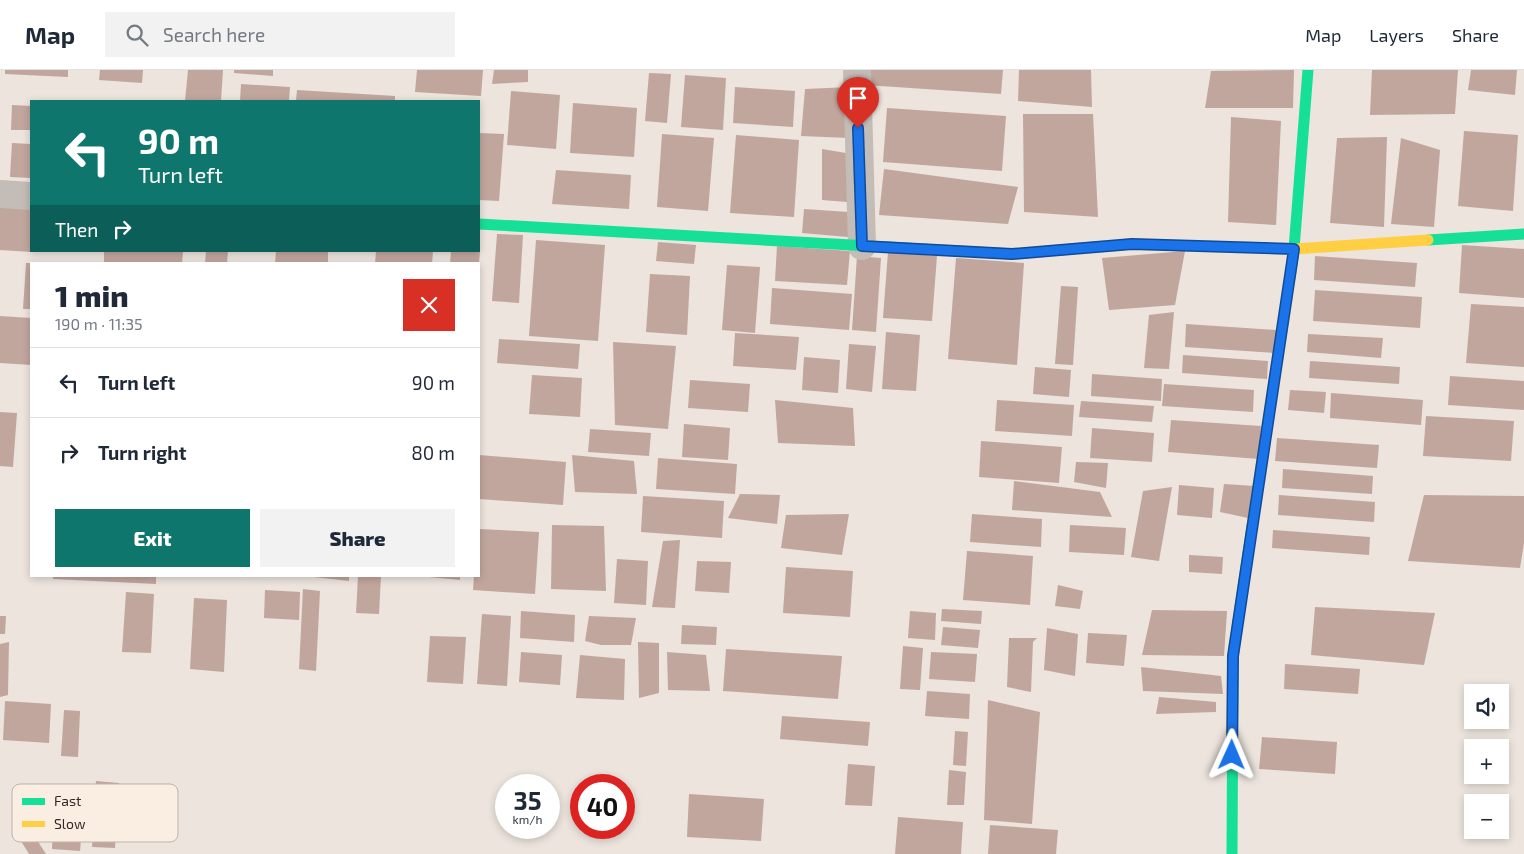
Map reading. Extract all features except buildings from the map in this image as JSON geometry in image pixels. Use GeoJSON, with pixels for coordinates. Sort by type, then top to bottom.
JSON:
{"type":"FeatureCollection","features":[{"type":"Feature","properties":{"kind":"street"},"geometry":{"type":"LineString","coordinates":[[856,70],[862,246]]}},
{"type":"Feature","properties":{"kind":"street"},"geometry":{"type":"LineString","coordinates":[[1232,854],[1233,656],[1294,249],[1308,70]]}},
{"type":"Feature","properties":{"kind":"street"},"geometry":{"type":"LineString","coordinates":[[0,194],[30,196]]}},
{"type":"Feature","properties":{"kind":"street"},"geometry":{"type":"LineString","coordinates":[[480,224],[1012,254],[1132,244],[1294,249],[1524,234]]}},
{"type":"Feature","properties":{"kind":"traffic: fast"},"geometry":{"type":"LineString","coordinates":[[1290,278],[1308,70]]}},
{"type":"Feature","properties":{"kind":"traffic: fast"},"geometry":{"type":"LineString","coordinates":[[480,224],[1012,254],[1095,247]]}},
{"type":"Feature","properties":{"kind":"traffic: fast"},"geometry":{"type":"LineString","coordinates":[[1428,240],[1524,234]]}},
{"type":"Feature","properties":{"kind":"traffic: fast"},"geometry":{"type":"LineString","coordinates":[[1232,854],[1233,656],[1252,526]]}},
{"type":"Feature","properties":{"kind":"traffic: slow"},"geometry":{"type":"LineString","coordinates":[[1095,247],[1131,244],[1294,249],[1428,240]]}},
{"type":"Feature","properties":{"kind":"traffic: slow"},"geometry":{"type":"LineString","coordinates":[[1252,526],[1290,278]]}},
{"type":"Feature","properties":{"kind":"route"},"geometry":{"type":"LineString","coordinates":[[858,128],[862,246],[1012,254],[1132,244],[1294,249],[1233,656],[1232,755]]}}]}
